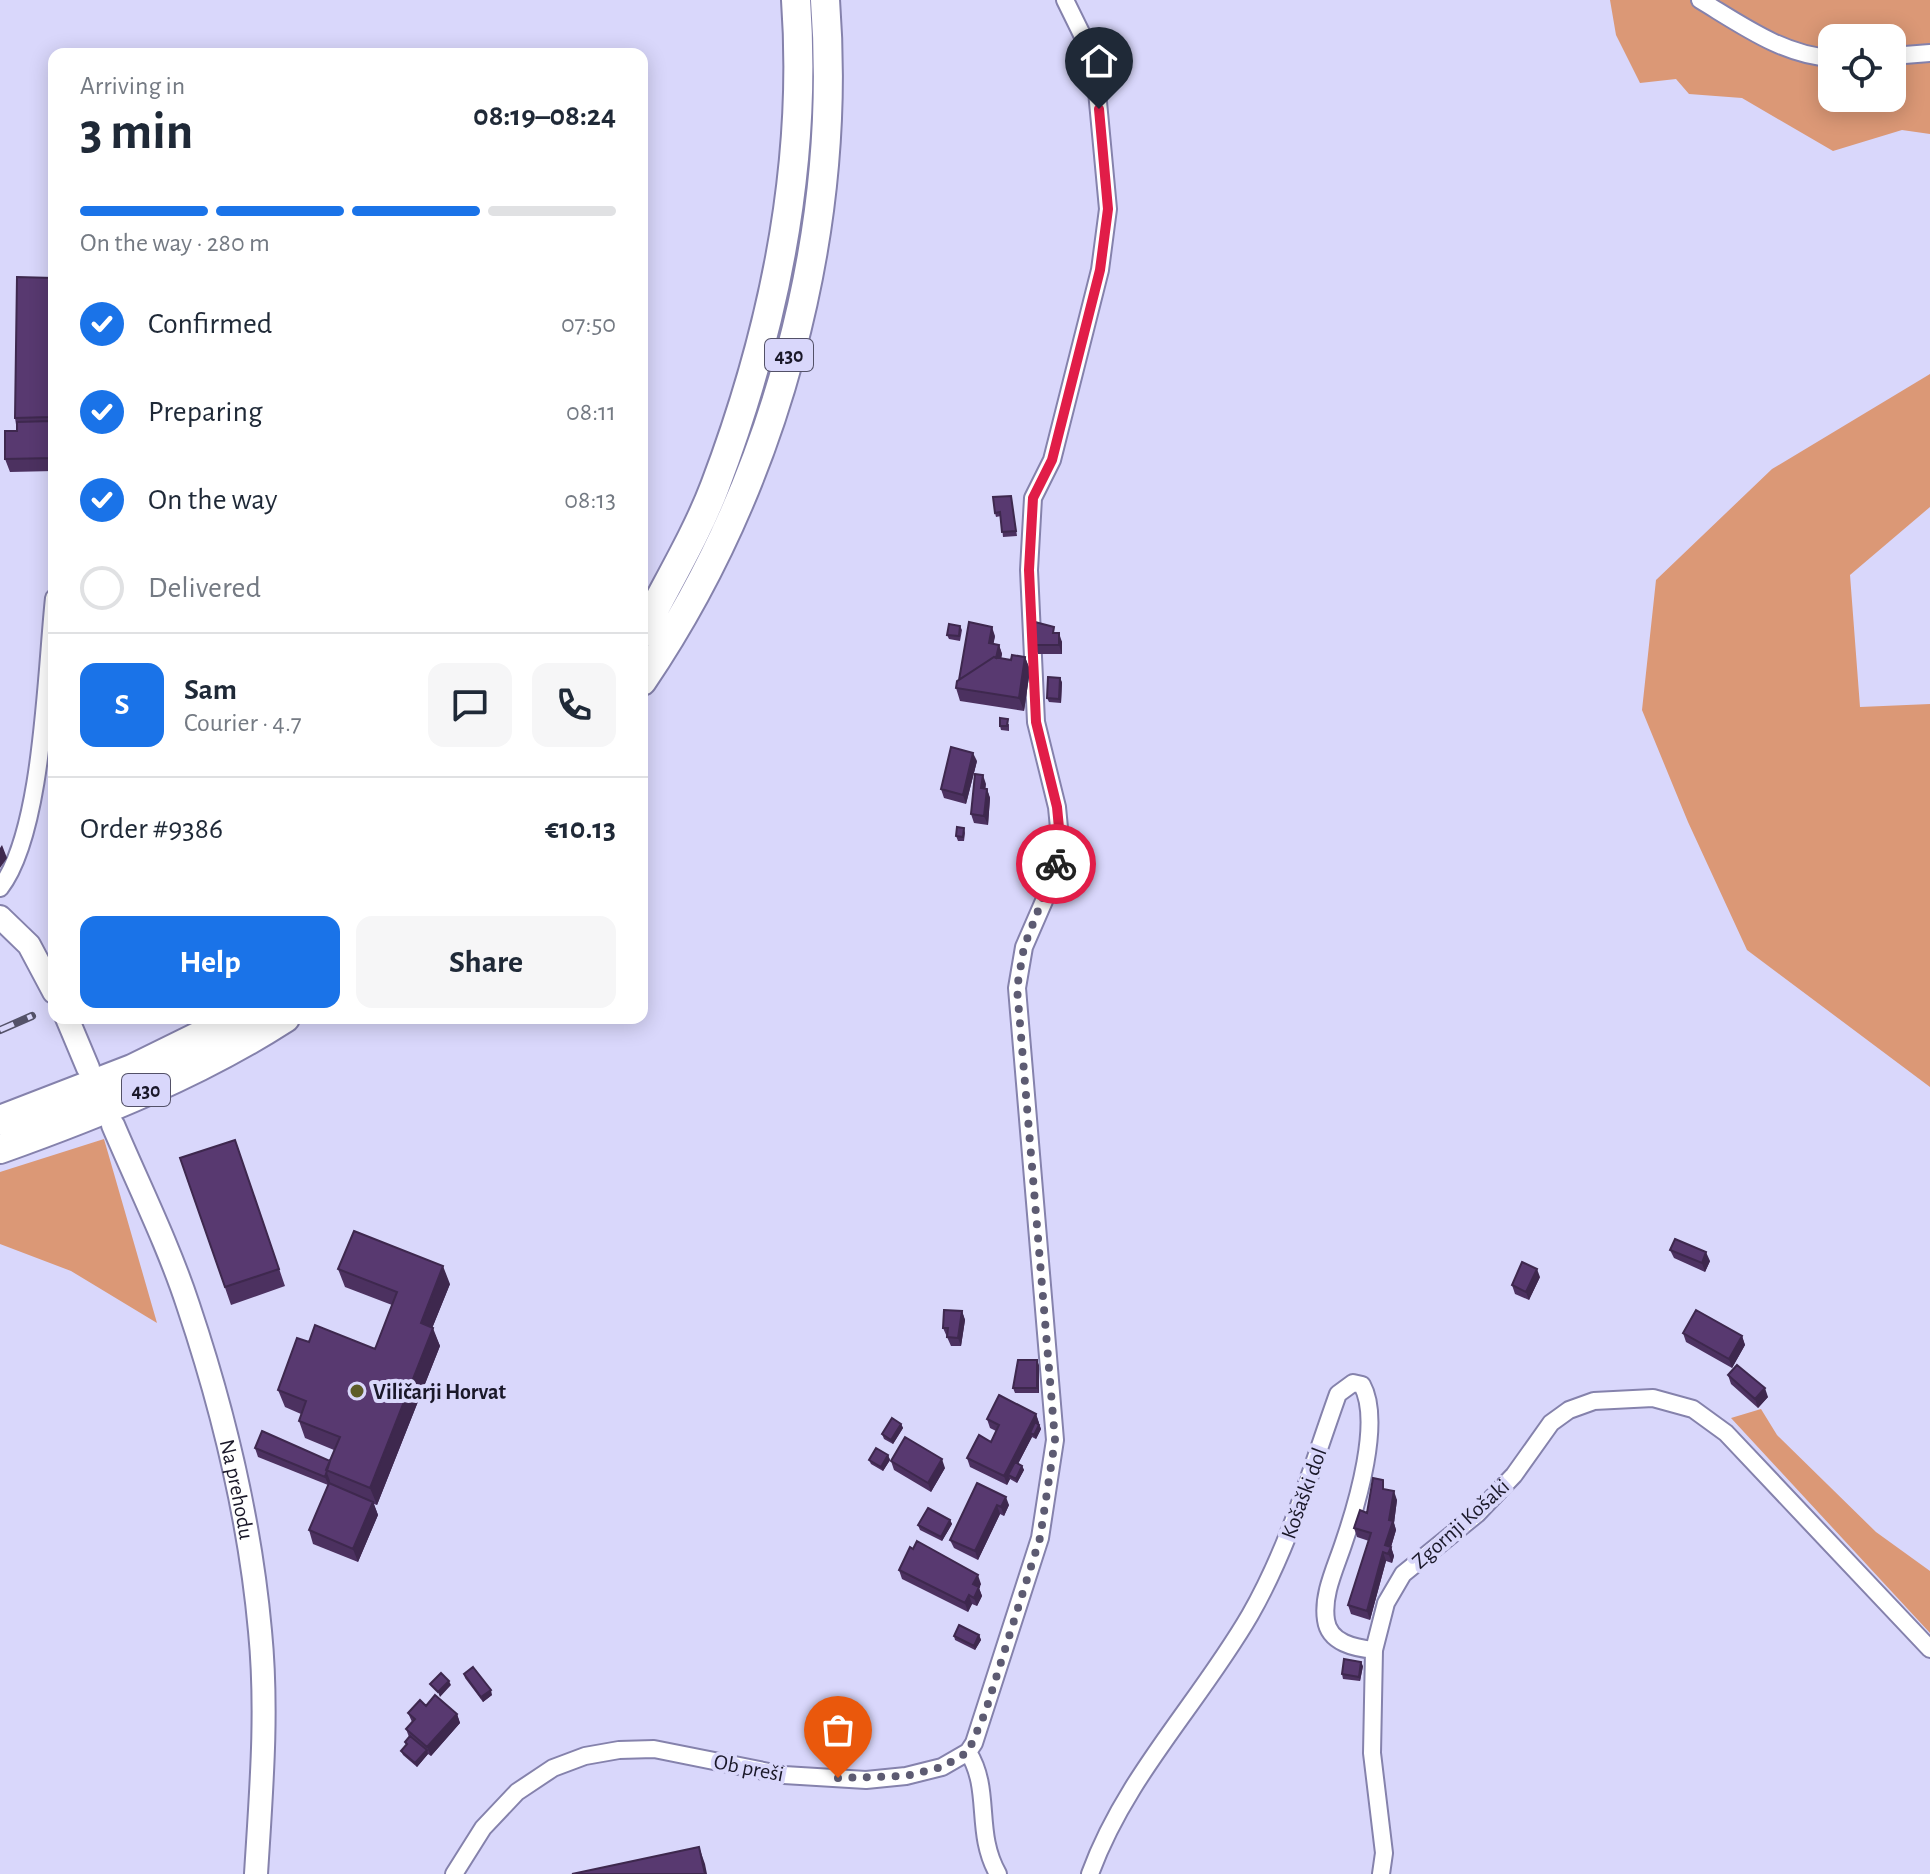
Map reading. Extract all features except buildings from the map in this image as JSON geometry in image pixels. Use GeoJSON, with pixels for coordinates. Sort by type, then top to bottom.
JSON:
{"type":"FeatureCollection","features":[{"type":"Feature","properties":{"kind":"highway","name":"430"},"geometry":{"type":"LineString","coordinates":[[648,621],[714,489],[764,340],[789,217],[800,62],[796,0]]}},
{"type":"Feature","properties":{"kind":"highway","name":"430"},"geometry":{"type":"LineString","coordinates":[[648,671],[690,599],[738,501],[792,347],[821,191],[830,61],[825,0]]}},
{"type":"Feature","properties":{"kind":"highway","name":"430"},"geometry":{"type":"LineString","coordinates":[[0,1120],[132,1069],[224,1024]]}},
{"type":"Feature","properties":{"kind":"highway","name":"430"},"geometry":{"type":"LineString","coordinates":[[0,1149],[190,1071],[274,1024]]}},
{"type":"Feature","properties":{"kind":"street"},"geometry":{"type":"LineString","coordinates":[[998,1874],[983,1838],[978,1767],[968,1752],[985,1713],[1040,1538],[1053,1471],[1051,1377],[1041,1306],[1017,988],[1024,947],[1047,894],[1061,849],[1057,807],[1036,722],[1029,570],[1033,498],[1052,460],[1100,270],[1108,209],[1094,59],[1065,0]]}},
{"type":"Feature","properties":{"kind":"street"},"geometry":{"type":"LineString","coordinates":[[1700,0],[1763,38],[1818,57]]}},
{"type":"Feature","properties":{"kind":"street"},"geometry":{"type":"LineString","coordinates":[[1906,55],[1930,53]]}},
{"type":"Feature","properties":{"kind":"street"},"geometry":{"type":"LineString","coordinates":[[0,888],[18,860],[31,816],[48,655]]}},
{"type":"Feature","properties":{"kind":"street"},"geometry":{"type":"LineString","coordinates":[[0,917],[29,945],[48,981]]}},
{"type":"Feature","properties":{"kind":"street"},"geometry":{"type":"LineString","coordinates":[[70,1024],[88,1068]]}},
{"type":"Feature","properties":{"kind":"street","name":"Na prehodu"},"geometry":{"type":"LineString","coordinates":[[113,1125],[188,1303],[213,1389],[251,1556],[260,1633],[264,1717],[256,1874]]}},
{"type":"Feature","properties":{"kind":"street","name":"Košaški dol"},"geometry":{"type":"LineString","coordinates":[[1090,1874],[1113,1818],[1250,1615],[1293,1526],[1338,1394],[1353,1383],[1362,1385],[1369,1398],[1369,1426],[1351,1523],[1327,1592],[1326,1623],[1337,1640],[1355,1648],[1374,1650]]}},
{"type":"Feature","properties":{"kind":"street","name":"Zgornji Košaki"},"geometry":{"type":"LineString","coordinates":[[1381,1874],[1384,1853],[1372,1753],[1374,1650],[1386,1603],[1403,1574],[1477,1514],[1514,1475],[1551,1423],[1569,1410],[1594,1401],[1623,1398],[1653,1398],[1693,1409],[1726,1433],[1930,1649]]}},
{"type":"Feature","properties":{"kind":"street","name":"Ob preši"},"geometry":{"type":"LineString","coordinates":[[454,1874],[483,1828],[517,1792],[553,1768],[585,1756],[654,1749],[784,1775],[866,1780],[906,1776],[942,1767],[968,1752]]}},
{"type":"Feature","properties":{"kind":"shaded area"},"geometry":{"type":"Polygon","coordinates":[[[1610,0],[1930,0],[1930,134],[1902,130],[1833,151],[1742,98],[1689,94],[1676,79],[1640,83],[1616,35],[1610,0]]]}},
{"type":"Feature","properties":{"kind":"shaded area"},"geometry":{"type":"Polygon","coordinates":[[[1930,374],[1930,507],[1850,575],[1860,707],[1930,704],[1930,1087],[1747,950],[1688,822],[1642,710],[1656,580],[1772,469],[1930,374]]]}},
{"type":"Feature","properties":{"kind":"shaded area"},"geometry":{"type":"Polygon","coordinates":[[[104,1139],[157,1323],[71,1271],[0,1244],[0,1172],[104,1139]]]}},
{"type":"Feature","properties":{"kind":"shaded area"},"geometry":{"type":"Polygon","coordinates":[[[1761,1409],[1777,1435],[1876,1532],[1930,1571],[1930,1633],[1731,1418],[1761,1409]]]}},
{"type":"Feature","properties":{"kind":"railway"},"geometry":{"type":"LineString","coordinates":[[0,1030],[32,1016]]}},
{"type":"Feature","properties":{"kind":"way so far"},"geometry":{"type":"LineString","coordinates":[[838,1778],[866,1780],[906,1776],[942,1767],[968,1752],[985,1713],[1040,1538],[1053,1471],[1055,1440],[1050,1365],[1041,1306],[1017,988],[1024,947],[1056,864]]}},
{"type":"Feature","properties":{"kind":"place","name":"Viličarji Horvat"},"geometry":{"type":"Point","coordinates":[357,1391]}},
{"type":"Feature","properties":{"kind":"route"},"geometry":{"type":"LineString","coordinates":[[1056,864],[1061,849],[1057,807],[1047,756],[1036,722],[1029,570],[1033,498],[1052,460],[1100,270],[1108,209],[1099,109]]}}]}
